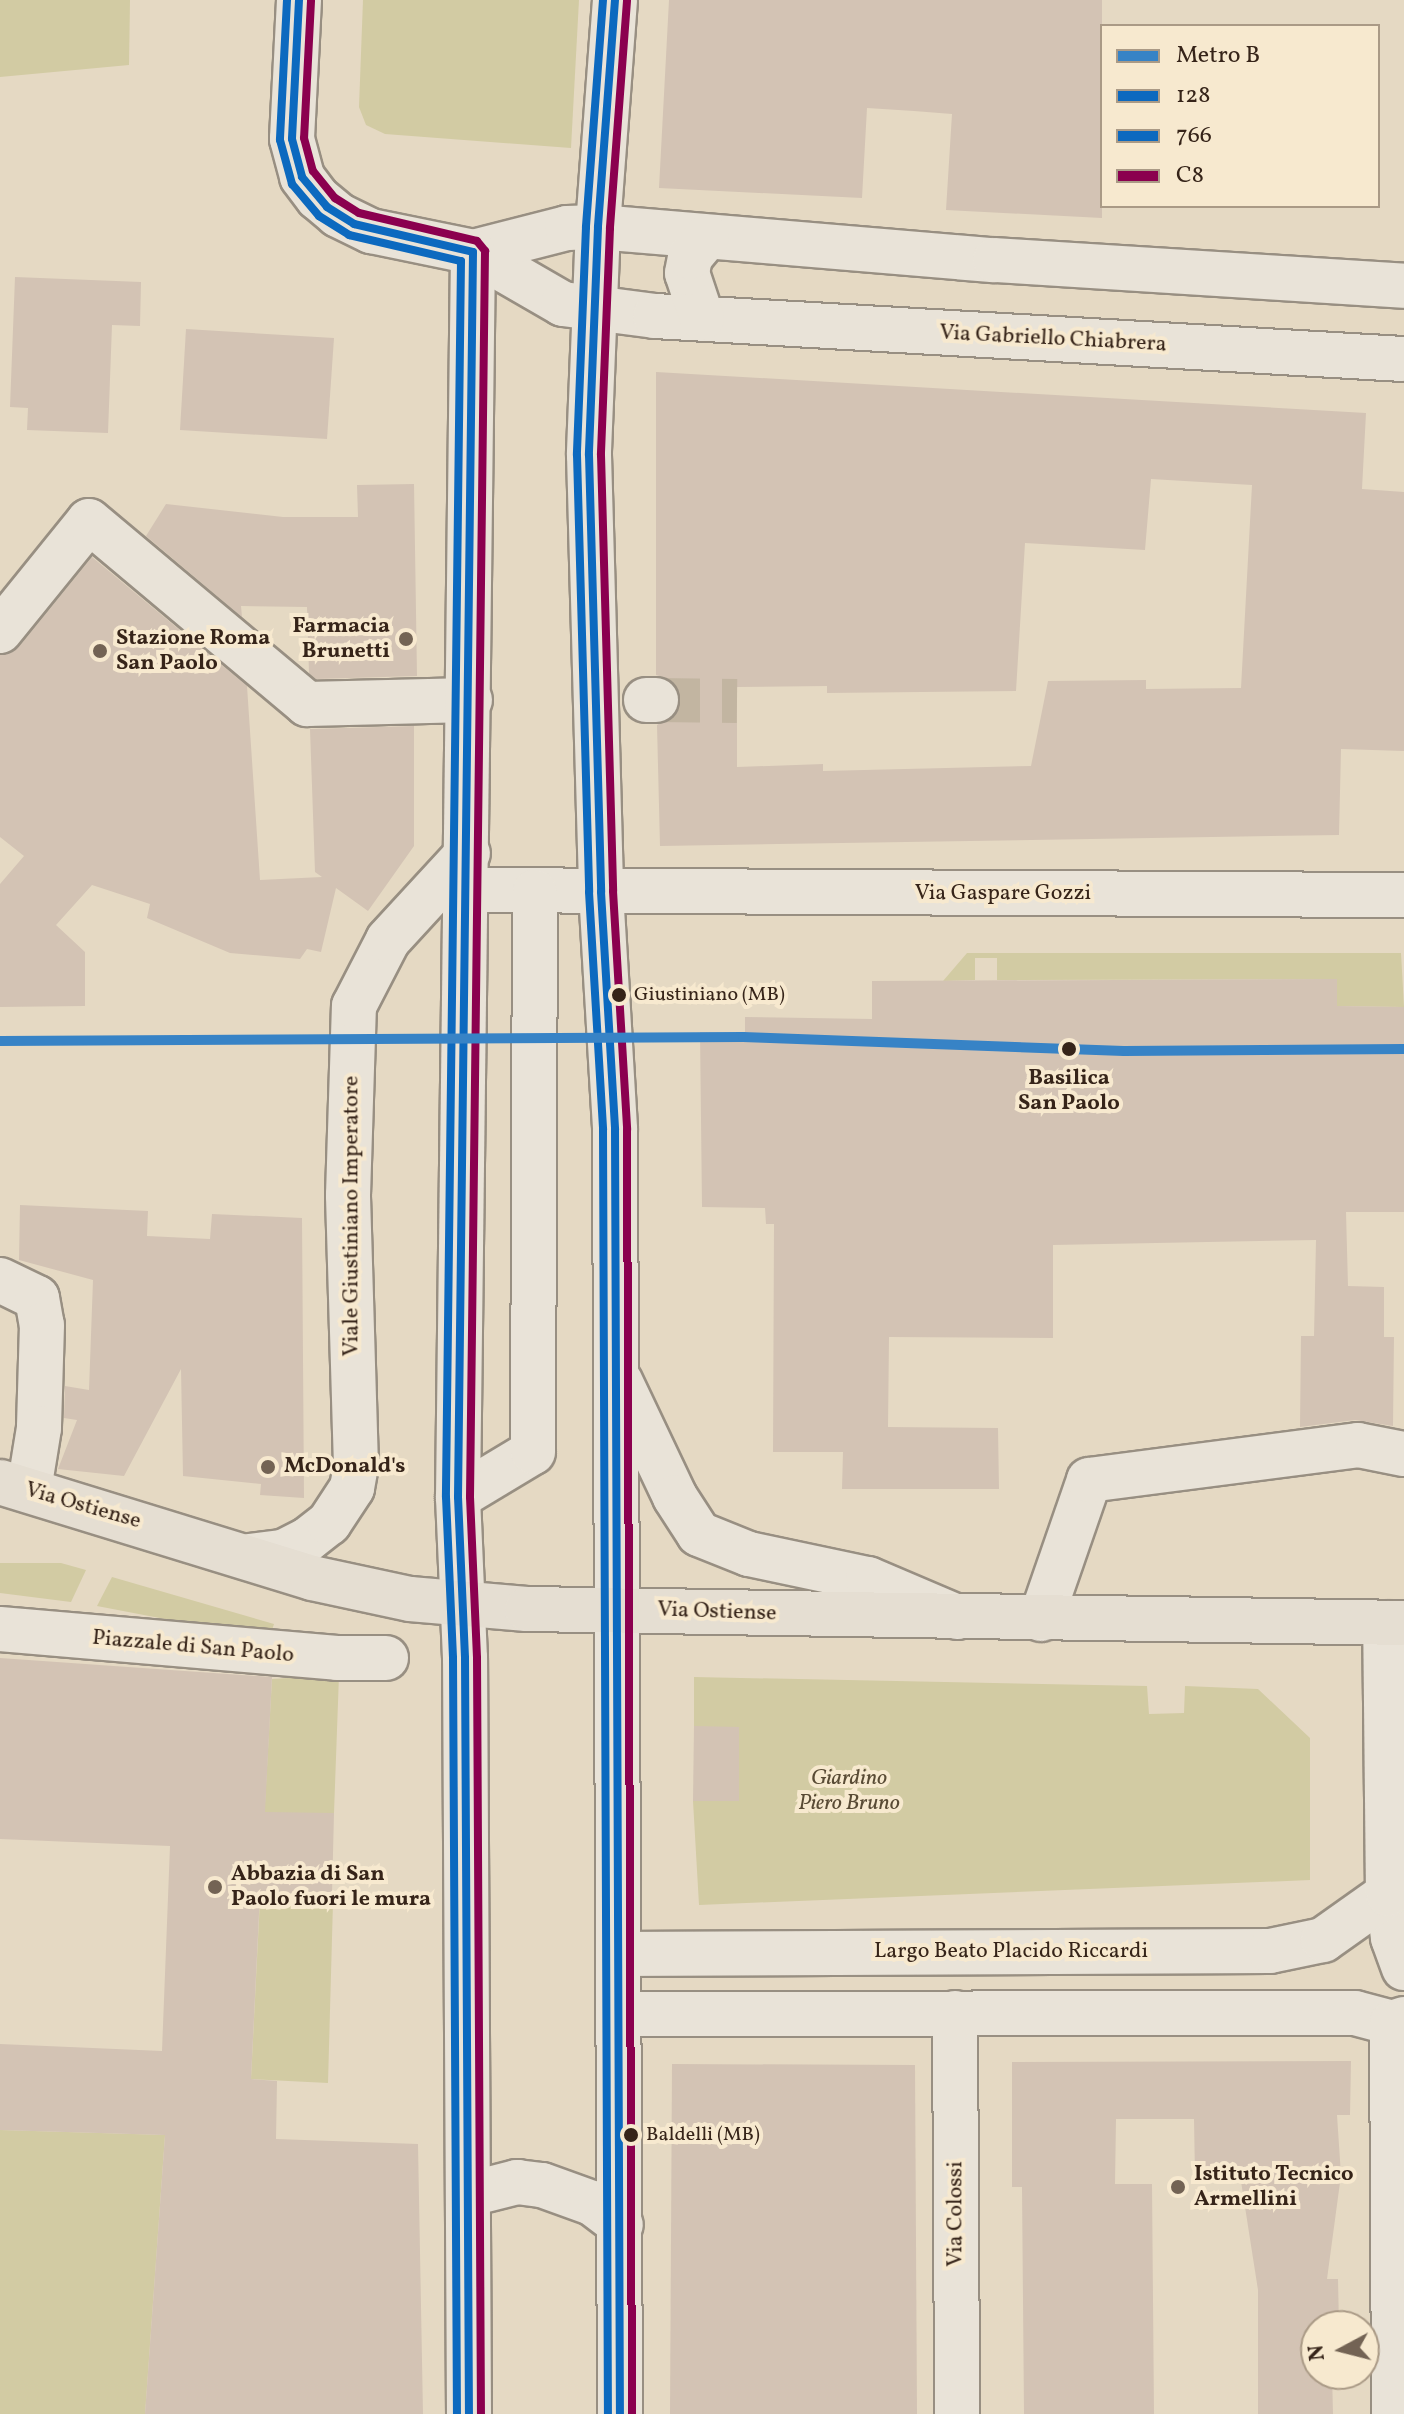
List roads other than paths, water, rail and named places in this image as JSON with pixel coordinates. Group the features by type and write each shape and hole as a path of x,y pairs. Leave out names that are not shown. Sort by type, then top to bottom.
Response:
{"main road":[{"name":"Via Ostiense","path":"14,1486 369,1594 463,1604 1041,1619 1395,1623"}],"street":[{"path":"299,0 292,139 302,177 327,207 354,224 473,252 567,228 598,227 1404,286"},
{"path":"615,0 593,311 591,589 601,892 615,1130 620,2414"},
{"path":"702,318 687,273 690,257 707,237"},
{"path":"469,2414 470,2194 463,1604 458,1497 468,872 473,252"},
{"name":"Via Gabriello Chiabrera","path":"473,252 563,304 593,311 1404,359"},
{"path":"0,631 89,521 307,704 470,700"},
{"path":"468,872 535,892 601,892"},
{"name":"Viale Giustiniano Imperatore","path":"249,1556 283,1552 307,1540 329,1523 352,1488 356,1466 348,1195 354,1006 367,972 388,940 468,872"},
{"path":"458,1497 533,1452 535,892"},
{"name":"Via Gaspare Gozzi","path":"601,892 1404,895"},
{"path":"0,1280 37,1298 42,1325 39,1428 14,1486"},
{"path":"616,1373 680,1507 699,1534 749,1554 868,1579 957,1617"},
{"path":"1041,1619 1089,1480 1358,1445 1404,1454"},
{"path":"1395,1623 1396,1893 1393,1938 1404,1968"},
{"name":"Piazzale di San Paolo","path":"0,1629 337,1658 386,1658"},
{"name":"Largo Beato Placido Riccardi","path":"618,1954 1270,1951 1323,1940 1396,1893"},
{"name":"Via Colossi","path":"955,2013 957,2414"},
{"path":"620,2014 1355,2013 1398,2021 1394,2414"},
{"path":"470,2194 517,2182 542,2185 592,2203 621,2225"}],"tunnel":[{"path":"656,700 737,701"}],"metro line":[{"name":"B","path":"0,1041 743,1037 1124,1051 1404,1049"}],"place":[{"name":"Farmacia Brunetti","path":"406,639"},
{"name":"Stazione Roma San Paolo","path":"100,651"},
{"name":"Giustiniano (MB)","path":"619,995"},
{"name":"Basilica San Paolo","path":"1069,1049"},
{"name":"McDonald's","path":"268,1467"},
{"name":"Abbazia di San Paolo fuori le mura","path":"215,1887"},
{"name":"Baldelli (MB)","path":"631,2135"},
{"name":"Istituto Tecnico Armellini","path":"1178,2187"}],"park label":[{"name":"Giardino Piero Bruno","path":"849,1790"}]}
